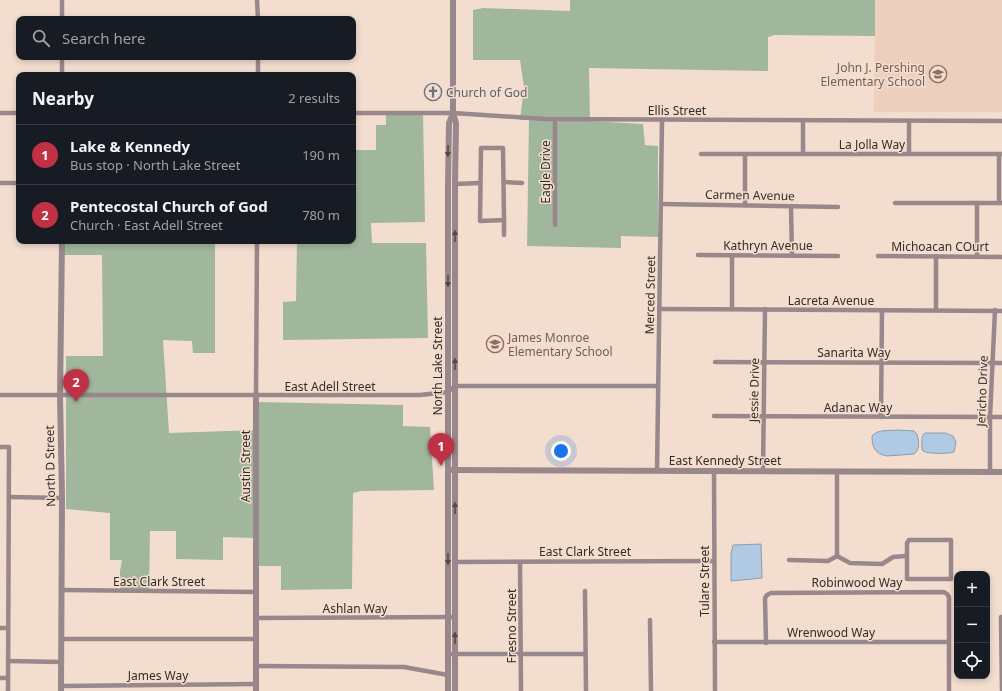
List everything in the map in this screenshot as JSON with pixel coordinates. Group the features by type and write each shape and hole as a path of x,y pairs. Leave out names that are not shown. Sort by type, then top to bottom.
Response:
{"street":[{"path":"62,0 62,16"},
{"path":"257,0 258,16"},
{"name":"North Lake Street","path":"453,0 453,113 456,123 454,470 455,691"},
{"path":"62,60 62,72"},
{"path":"258,60 258,72"},
{"path":"0,113 16,113"},
{"name":"Ellis Street","path":"356,113 453,113 555,119 1002,121"},
{"name":"North Lake Street","path":"448,691 448,184 449,123 453,113"},
{"name":"Eagle Drive","path":"555,119 555,225"},
{"name":"Merced Street","path":"657,471 662,120"},
{"path":"803,120 803,154"},
{"path":"909,121 909,154"},
{"path":"504,220 480,221 481,148 503,148 504,182 504,220 504,235"},
{"name":"La Jolla Way","path":"701,154 1001,154"},
{"path":"745,154 746,205"},
{"path":"895,203 1000,203 1001,154"},
{"path":"504,182 522,183"},
{"path":"0,183 16,183"},
{"path":"448,184 480,183"},
{"path":"977,203 977,256"},
{"name":"Carmen Avenue","path":"661,204 838,206"},
{"path":"791,206 792,256"},
{"name":"North D Street","path":"61,688 62,498 60,396 62,244"},
{"name":"Austin Street","path":"256,688 257,244"},
{"name":"Kathryn Avenue","path":"698,255 838,256"},
{"path":"732,255 732,309"},
{"name":"Michoacan COurt","path":"878,256 1002,257"},
{"path":"936,256 936,310"},
{"name":"Lacreta Avenue","path":"659,309 1002,310"},
{"name":"Jessie Drive","path":"764,471 766,309"},
{"path":"881,417 882,310"},
{"name":"Jericho Drive","path":"990,472 990,417 994,363 995,310"},
{"path":"448,324 455,317"},
{"name":"Sanarita Way","path":"715,362 1002,363"},
{"path":"448,392 455,386 658,386"},
{"name":"East Adell Street","path":"0,395 420,395 448,392"},
{"name":"Adanac Way","path":"714,416 1002,417"},
{"path":"0,447 9,447 8,691"},
{"name":"East Kennedy Street","path":"447,470 1002,472"},
{"name":"Tulare Street","path":"714,471 714,691"},
{"path":"837,471 837,556"},
{"path":"9,498 62,498"},
{"path":"909,540 951,540 951,579 907,579 906,556 907,543 909,540"},
{"path":"837,556 850,563 882,564 892,557 906,556"},
{"path":"789,560 828,561 837,556"},
{"name":"East Clark Street","path":"455,562 714,560"},
{"name":"Fresno Street","path":"520,562 521,691"},
{"name":"East Clark Street","path":"62,590 256,592"},
{"path":"585,591 586,691"},
{"name":"Robinwood Way","path":"766,643 766,598 767,595 771,593 778,592 944,592 949,597 948,642"},
{"name":"Ashlan Way","path":"256,618 454,617"},
{"path":"1001,617 1002,691"},
{"path":"650,620 651,691"},
{"path":"0,628 8,628"},
{"path":"62,639 256,639"},
{"name":"Wrenwood Way","path":"714,642 948,642"},
{"path":"948,642 949,691"},
{"path":"448,654 585,654"},
{"path":"8,661 61,662"},
{"path":"256,666 404,668 448,675"},
{"path":"0,678 8,678"},
{"path":"127,685 127,691"},
{"name":"James Way","path":"61,688 127,685 192,685 256,688"},
{"path":"192,685 192,691"}],"shaded area":[{"name":"John J. Pershing Elementary School","path":"875,0 1002,0 1002,112 874,112"}],"green space":[{"path":"570,0 875,0 875,36 775,35 768,37 768,71 589,68 590,121 643,124 645,145 658,146 658,237 621,236 621,248 527,246 529,120 520,120 524,87 520,60 473,60 473,10 483,8 570,11"},
{"path":"423,112 425,222 371,223 372,243 426,243 428,338 283,340 283,302 296,301 297,244 356,244 356,150 376,150 376,125 386,125 386,114"},
{"path":"61,244 215,244 215,353 193,353 192,341 163,340 169,433 256,430 257,402 403,405 403,426 430,427 434,490 361,491 353,493 352,589 281,590 281,566 253,566 253,538 223,537 223,560 176,559 176,531 150,531 149,593 120,593 120,571 122,560 110,560 110,513 66,509 66,356 103,356 102,255 61,255"}],"water":[{"path":"880,431 914,431 917,434 918,445 916,452 914,454 887,456 877,452 874,447 872,436"},
{"path":"925,433 945,433 953,436 956,442 954,452 929,453 923,451 922,438"},
{"path":"761,544 762,578 731,581 731,554 733,545"}],"place":[{"name":"John J. Pershing Elementary School","path":"938,74"},
{"name":"Church of God","path":"433,92"},
{"name":"James Monroe Elementary School","path":"495,344"},
{"name":"Pentecostal Church of God","path":"76,402"},
{"name":"Lake & Kennedy","path":"441,466"}]}
